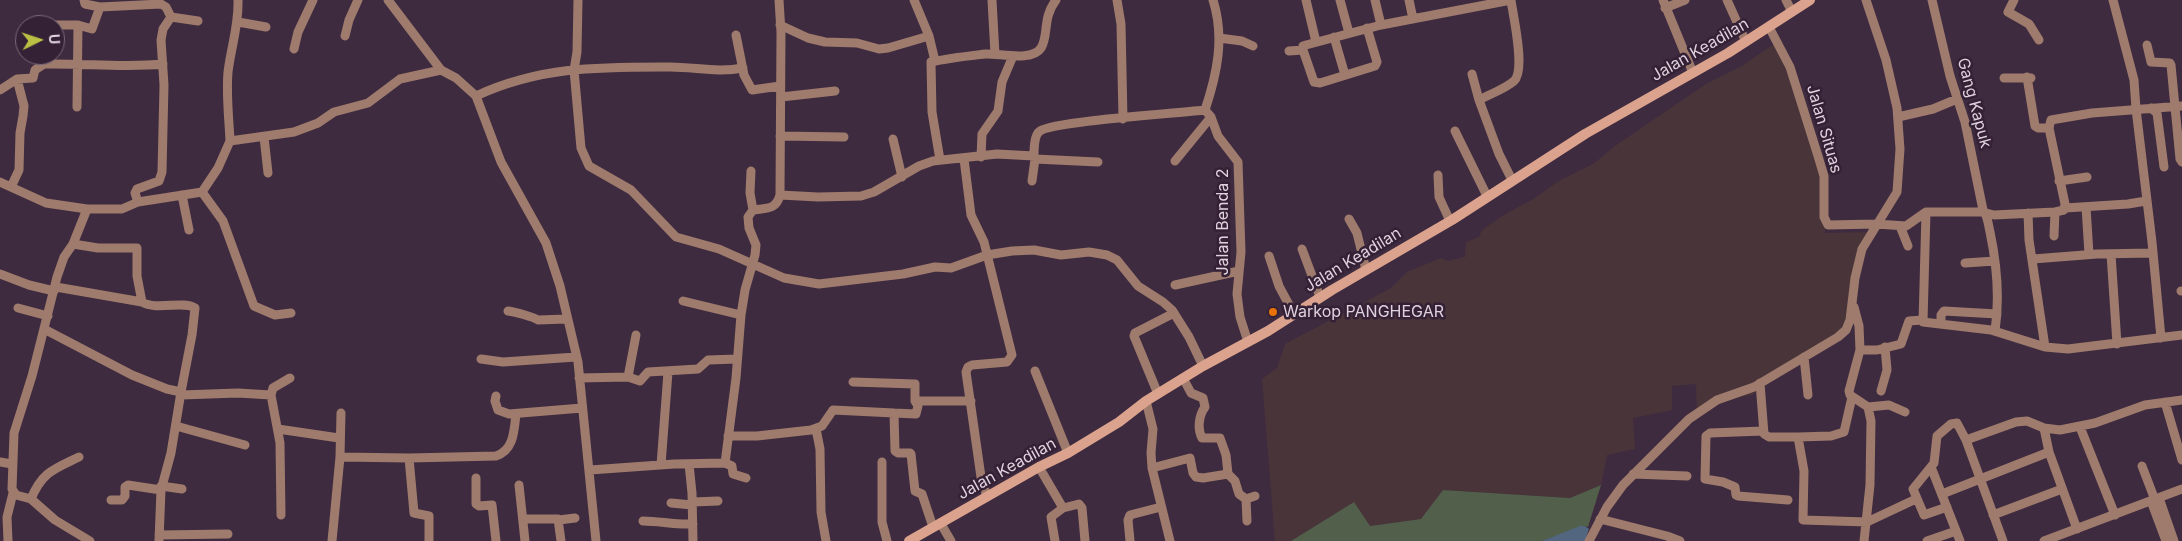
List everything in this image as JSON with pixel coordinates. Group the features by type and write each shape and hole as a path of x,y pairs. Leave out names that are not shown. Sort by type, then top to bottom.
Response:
{"main road":[{"name":"Jalan Keadilan","path":"909,541 1039,467 1068,453 1119,422 1146,401 1183,378 1248,342 1450,221 1585,134 1746,42 1771,31 1792,12 1810,0"}],"street":[{"path":"84,0 85,4 100,7 127,3 161,4 166,7 171,17"},
{"path":"0,182 46,202 87,208 122,209 138,202 202,192 218,168 230,141 228,71 238,22 238,0"},
{"path":"294,49 298,32 313,0"},
{"path":"345,36 349,20 358,0"},
{"path":"388,0 441,70 456,78 476,96 501,162 546,243 560,286 576,357 590,470 596,541"},
{"path":"578,0 577,52 574,70 581,148 589,166 631,190 676,237 719,249 784,278 819,284 903,274 935,267 951,268 988,255 1034,250 1060,255 1088,252 1107,254 1117,260 1138,286 1163,302 1174,313 1190,337 1203,366"},
{"path":"725,464 741,315 756,245 749,228 748,217 753,210 778,204 780,195 781,97 779,0"},
{"path":"914,0 929,36 935,61"},
{"path":"992,0 995,54"},
{"path":"940,160 932,112 931,62 995,54 1027,55 1040,50 1043,44 1047,14 1056,0"},
{"path":"1117,0 1121,24 1123,119"},
{"path":"1175,161 1208,114 1218,65 1217,11 1213,0"},
{"path":"1306,0 1316,42"},
{"path":"1340,0 1349,33"},
{"path":"1375,0 1381,25"},
{"path":"1408,0 1413,19"},
{"path":"1367,28 1376,65 1320,83 1314,82 1303,46 1367,28 1413,19 1456,5 1511,0 1518,48 1517,76 1510,83 1479,100"},
{"path":"1685,0 1664,4 1693,73"},
{"path":"1727,0 1746,42"},
{"path":"1786,0 1792,12"},
{"path":"1589,541 1614,497 1633,474 1698,411 1724,396 1750,389 1846,330 1850,320 1860,255 1876,224 1897,192 1900,149 1898,116 1886,60 1866,0"},
{"name":"Gang Kapuk","path":"1932,0 1957,99 1965,122 1995,261 1998,284 1995,331"},
{"path":"2014,0 2008,12 2029,24 2039,40"},
{"path":"2113,0 2133,74 2161,338"},
{"path":"65,25 78,25 92,29 100,7"},
{"path":"171,17 198,22"},
{"path":"138,202 137,188 159,182 161,179 164,136 163,64 161,54 163,29 171,17"},
{"path":"238,22 266,28"},
{"path":"77,107 78,25"},
{"path":"780,25 808,38 825,42 857,43 879,49 929,36"},
{"name":"Jalan Situas","path":"1771,31 1779,44 1794,79 1822,169 1826,223 1830,226 1876,224"},
{"path":"736,36 744,75 752,90 780,86"},
{"path":"1334,37 1346,75"},
{"path":"1219,38 1242,41 1253,46"},
{"path":"2147,45 2151,62 2170,63 2171,65 2178,106 2180,159 2182,162"},
{"path":"1289,50 1303,50"},
{"path":"981,157 982,134 998,111 1002,82 1013,56"},
{"path":"65,63 136,67 163,64"},
{"path":"0,90 17,79 33,78 37,69 43,65"},
{"path":"476,96 518,79 574,70 672,67 725,71 743,68"},
{"path":"230,141 294,132 318,123 334,112 368,103 400,79 441,70"},
{"path":"1472,74 1479,100 1499,154 1514,179"},
{"path":"2004,78 2030,78 2035,126 2038,128 2049,128"},
{"path":"11,187 19,170 20,133 24,106 17,79"},
{"path":"781,97 836,91"},
{"path":"1898,116 1933,109 1957,99"},
{"path":"2065,208 2049,128 2050,122 2057,118 2178,106"},
{"path":"2151,108 2158,113 2164,167"},
{"path":"1032,181 1037,133 1044,129 1123,119 1208,114"},
{"name":"Jalan Benda 2","path":"1208,114 1218,136 1238,162 1241,252 1238,302 1240,317 1248,342"},
{"path":"1455,131 1487,196"},
{"path":"780,136 844,137"},
{"path":"264,137 268,173"},
{"path":"893,138 902,177"},
{"path":"780,195 818,197 861,196 874,192 919,166 940,160 964,159 997,154 1098,162"},
{"path":"964,159 971,215 982,237 988,255 1012,355 1007,362 972,365 968,367 966,372 981,477 988,497"},
{"path":"751,171 750,193 753,210"},
{"path":"1438,175 1439,197 1450,221"},
{"path":"2059,181 2087,177"},
{"path":"202,192 224,220 254,306 275,315 292,313"},
{"path":"182,195 189,230"},
{"path":"1876,224 1900,226 1911,223 1926,212 1985,212 1994,215 2054,212 2062,211 2065,208 2146,201"},
{"path":"2086,207 2089,254"},
{"path":"8,541 7,518 14,493 12,464 14,433 32,376 64,257 73,244 87,208"},
{"path":"1922,320 1926,212"},
{"path":"2054,212 2054,236"},
{"path":"2028,213 2045,347"},
{"path":"1349,219 1356,234 1366,270"},
{"path":"1900,226 1908,246"},
{"path":"73,244 98,248 137,248 137,276 142,302"},
{"path":"1302,249 1320,298"},
{"path":"2033,259 2089,254 2152,253"},
{"path":"2111,254 2117,344"},
{"path":"1270,256 1279,286 1294,314"},
{"path":"1965,263 1995,261"},
{"path":"1175,285 1239,271"},
{"path":"0,274 29,285 142,302 147,305 188,305 195,308 171,454 161,488 159,538 228,534"},
{"path":"683,301 741,315"},
{"path":"1852,302 1859,326 1860,350 1849,393 1852,397 1868,406 1890,405 1905,412"},
{"path":"18,308 48,316"},
{"path":"508,311 520,315 533,316 538,320 566,319"},
{"path":"1941,324 1941,316 1944,311 1997,314"},
{"path":"1158,394 1134,336 1135,333 1174,313"},
{"path":"1860,350 1878,350 1901,344 1909,321 1922,320 1926,323 1995,331 2045,347 2068,349 2182,335"},
{"path":"44,329 132,374 181,394 238,393 271,395"},
{"path":"628,377 636,335"},
{"path":"1881,391 1887,370 1885,347"},
{"path":"481,358 503,362 576,357"},
{"path":"1804,357 1808,395"},
{"path":"579,378 628,377 640,380 648,372 698,369 708,360 737,359"},
{"path":"1035,371 1068,453"},
{"path":"661,465 668,372"},
{"path":"281,515 281,463 278,429 271,395 273,388 290,378"},
{"path":"1183,378 1191,393 1203,398 1205,407 1200,413 1200,434 1202,438 1220,438 1226,455 1228,474 1235,481 1239,494 1250,498 1247,521"},
{"path":"728,436 757,436 816,429 825,423 828,414 833,410 916,414 918,406 915,384 852,382"},
{"path":"1760,383 1763,431 1769,437 1831,436 1844,432 1852,397"},
{"path":"496,396 495,401 498,410 509,414 582,408"},
{"path":"1966,440 2016,422 2031,422 2044,428 2060,430 2080,426 2136,407 2182,400"},
{"path":"916,401 971,401"},
{"path":"1146,401 1152,424 1152,468 1170,541"},
{"path":"2165,402 2179,441 2182,460"},
{"path":"1864,541 1870,469 1871,421 1868,406"},
{"path":"332,541 340,457 341,413"},
{"path":"894,413 896,451 898,453 911,454 916,492 922,494 937,525 951,541"},
{"path":"340,457 496,456 505,453 509,448 514,432 516,414"},
{"path":"1947,507 1924,515 1916,499 1914,488 1935,460 1936,438 1945,428 1953,423 1957,423 1966,440 2003,541"},
{"path":"176,426 246,445"},
{"path":"2080,426 2115,514"},
{"path":"2044,428 2049,452 2077,529"},
{"path":"278,429 340,438"},
{"path":"816,429 820,450 821,512 826,541"},
{"path":"1763,431 1710,433 1706,436 1705,479 1731,485 1735,488 1736,495 1738,496 1788,500"},
{"path":"1798,437 1804,471 1803,520 1867,522 1916,499"},
{"path":"1942,494 2049,452"},
{"path":"31,499 37,485 44,477 57,467 79,457"},
{"path":"409,458 414,513 429,516 429,541"},
{"path":"1152,468 1190,458 1193,473 1196,477 1203,478 1228,474"},
{"path":"0,462 12,464"},
{"path":"882,462 882,522 887,541"},
{"path":"689,464 693,541"},
{"path":"590,470 661,465 725,464 732,466 733,474 746,478"},
{"path":"2142,466 2155,500 2175,541 2182,539"},
{"path":"1039,467 1063,508"},
{"path":"1931,467 1960,541"},
{"path":"1633,474 1687,476"},
{"path":"476,478 476,504 479,506 492,505 496,541"},
{"path":"111,500 122,500 125,487 128,485 182,489"},
{"path":"519,485 525,541"},
{"path":"1993,515 2062,489"},
{"path":"2044,541 2182,489"},
{"path":"14,493 31,499 55,520 90,541"},
{"path":"2155,500 2166,541"},
{"path":"671,503 692,504 718,501"},
{"path":"1056,541 1051,517 1063,508 1080,505 1085,541"},
{"path":"1130,541 1128,520 1130,515 1161,507"},
{"path":"524,519 559,520 576,518"},
{"path":"1600,519 1680,541"},
{"path":"559,520 561,541"},
{"path":"643,521 667,524 693,524"},
{"path":"1928,541 1956,531"}],"shaded area":[{"path":"1781,39 1826,171 1825,233 1871,232 1860,268 1849,330 1768,380 1752,395 1730,398 1697,413 1696,384 1672,386 1672,410 1633,418 1635,449 1607,455 1601,485 1570,498 1443,490 1422,519 1369,526 1354,502 1291,541 1275,541 1262,379 1277,368 1285,344 1391,288 1407,272 1441,258 1448,261 1465,257 1466,242 1479,237 1482,230 1502,216 1535,198 1557,182 1593,164 1615,146 1706,84 1742,66"}],"green space":[{"path":"1601,485 1588,527 1585,526 1542,541 1291,541 1354,502 1370,526 1421,519 1443,490 1570,498"}],"water":[{"path":"1580,526 1585,526 1589,529 1585,541 1542,541"}],"place":[{"name":"Warkop PANGHEGAR","path":"1273,312"}]}
